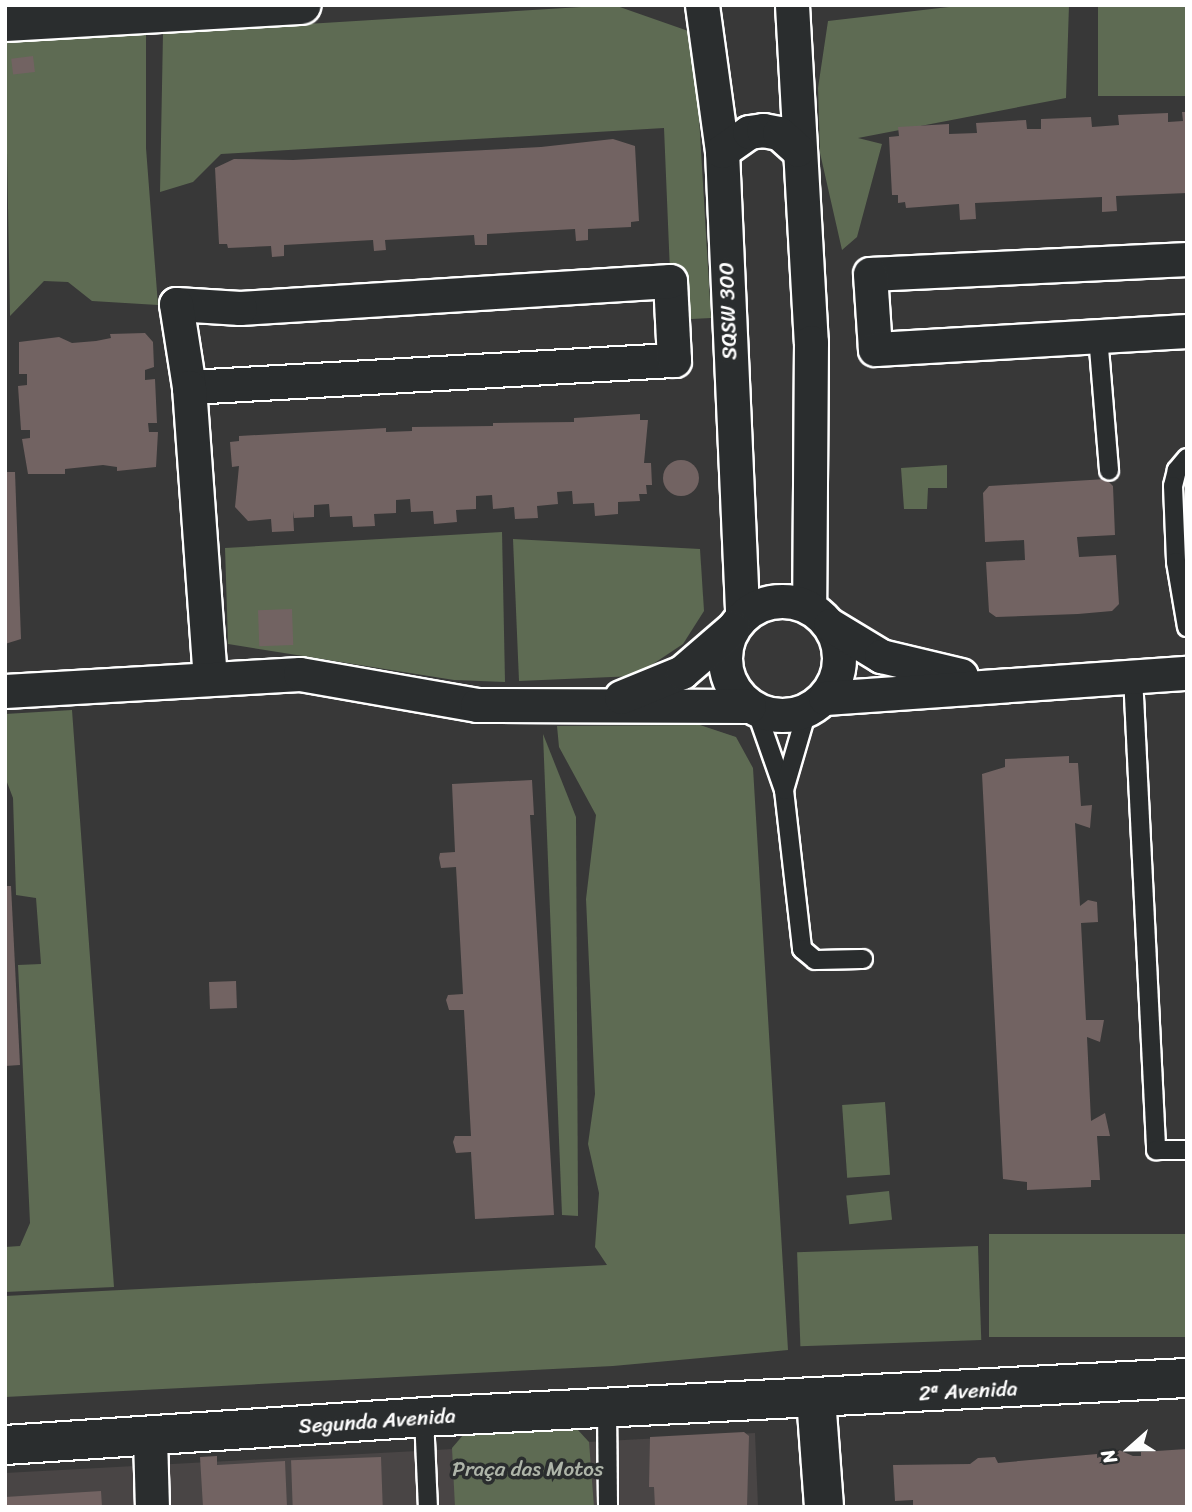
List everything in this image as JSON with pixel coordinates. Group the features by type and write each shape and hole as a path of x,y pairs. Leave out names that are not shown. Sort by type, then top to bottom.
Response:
{"street":[{"path":"5,22 302,5"},
{"name":"SQSW 300","path":"702,5 722,151 738,623"},
{"path":"792,5 798,150 811,342 819,616 838,643 840,663 816,704"},
{"path":"722,151 749,132 762,130 779,133 798,150"},
{"path":"1187,259 870,274 875,349 1038,343 1098,336 1187,331"},
{"path":"189,387 674,360 670,281 240,308 176,304 189,387 209,678"},
{"path":"602,704 682,672 738,623 773,601 819,616 881,656 912,667 1026,682"},
{"path":"738,623 726,648 726,670 734,690 753,708"},
{"path":"5,691 300,674 477,705 602,704 753,708 773,716 816,704 1026,682 1187,673"},
{"name":"2ª Avenida","path":"749,1401 1187,1378"},
{"path":"816,1398 824,1507"},
{"name":"Segunda Avenida","path":"5,1445 424,1417 749,1401"},
{"path":"150,1437 152,1507"}],"lane":[{"path":"1098,336 1109,471"},
{"path":"1187,458 1177,470 1173,486 1187,626"},
{"path":"1133,676 1156,1150 1187,1150"},
{"path":"784,790 816,704"},
{"path":"753,708 784,790 802,949 815,960 863,959"},
{"path":"607,1409 608,1507"},
{"path":"424,1417 428,1507"}],"shaded area":[{"path":"755,1433 758,1507 5,1507 5,1473"}],"green space":[{"path":"614,5 694,33 711,318 672,320 664,128 221,154 193,182 160,192 163,33"},
{"path":"966,5 1069,5 1066,98 858,138 882,144 857,237 842,250 820,153 818,88 828,21"},
{"path":"1098,5 1187,5 1187,96 1098,96"},
{"path":"146,34 146,148 158,305 92,301 68,282 44,281 10,316 5,42"},
{"path":"947,465 947,488 928,488 927,509 904,509 901,468"},
{"path":"502,532 505,682 454,680 228,644 225,548"},
{"path":"513,539 700,549 704,611 683,644 635,676 519,681"},
{"path":"72,710 114,1287 5,1292 5,1247 20,1246 30,1223 18,965 41,964 36,898 16,895 13,798 5,777 5,714"},
{"path":"700,725 736,737 753,768 788,1350 613,1366 5,1397 5,1296 607,1265 595,1247 599,1193 588,1144 595,1094 586,899 596,815 559,747 557,726"},
{"path":"543,734 576,817 578,1216 562,1215"},
{"path":"885,1102 890,1175 847,1178 842,1105"},
{"path":"889,1191 892,1220 849,1224 846,1195"},
{"path":"989,1234 1187,1234 1187,1337 989,1337"},
{"path":"978,1246 981,1340 800,1346 797,1252"},
{"name":"Praça das Motos","path":"577,1429 589,1442 594,1507 455,1507 452,1448 464,1434"}],"building":[{"path":"33,56 35,72 13,75 11,59"},
{"path":"1182,112 1187,112 1187,193 1116,196 1117,211 1102,212 1102,197 975,203 976,219 960,220 959,204 906,208 905,202 898,203 898,195 892,195 889,137 899,136 898,127 949,124 949,134 977,133 976,123 1026,120 1027,129 1041,129 1041,119 1091,117 1092,127 1119,125 1118,115 1168,113 1168,122 1183,121"},
{"path":"613,139 635,146 639,221 631,222 631,227 588,229 588,240 576,241 575,229 487,234 487,245 475,245 474,235 385,240 386,250 374,251 373,240 284,245 284,256 272,257 271,246 228,248 227,244 219,244 215,168 234,159 293,160 541,147"},
{"path":"145,333 153,342 154,367 145,370 145,380 155,379 157,423 148,423 149,432 158,432 156,467 117,471 117,467 103,465 65,469 65,474 28,474 22,439 30,438 30,430 21,430 18,386 27,385 27,374 19,374 19,342 59,337 72,343 111,338 110,334"},
{"path":"640,414 640,420 648,420 644,463 651,463 652,485 646,485 647,494 639,494 640,501 618,502 618,514 595,516 594,503 573,504 572,491 557,492 558,504 537,506 538,518 515,519 514,507 493,509 492,495 476,496 476,509 456,510 457,522 434,524 433,511 411,512 410,499 396,500 396,513 374,514 375,526 353,527 352,516 330,517 329,504 314,505 314,517 294,518 293,511 294,531 272,532 271,519 248,521 235,507 239,466 232,467 230,442 239,441 239,436 386,428 386,432 412,431 412,427 574,422 574,418"},
{"path":"681,460 694,465 699,478 694,491 681,496 668,491 663,478 668,465"},
{"path":"5,472 15,472 21,639 5,644"},
{"path":"1106,479 1113,486 1115,535 1077,537 1079,557 1116,555 1119,604 1112,611 1078,614 996,617 989,612 986,562 1025,560 1024,540 985,542 983,493 989,486"},
{"path":"292,609 293,645 259,646 258,610"},
{"path":"1069,756 1069,763 1078,763 1081,806 1092,805 1090,828 1075,823 1080,906 1088,900 1097,902 1098,922 1081,923 1086,1020 1104,1020 1100,1042 1087,1037 1091,1121 1105,1113 1110,1136 1097,1136 1100,1180 1091,1180 1091,1187 1027,1190 1027,1182 1003,1179 982,774 1005,767 1005,759"},
{"path":"532,780 534,815 530,815 554,1215 475,1219 471,1152 456,1153 453,1142 455,1136 471,1136 464,1010 449,1010 446,1000 448,995 463,994 456,867 441,868 439,858 440,853 455,852 452,784"},
{"path":"5,886 11,886 20,1065 5,1066"},
{"path":"236,981 237,1008 210,1009 209,982"},
{"path":"744,1432 749,1436 747,1507 655,1507 654,1487 649,1487 650,1437"},
{"path":"1187,1449 1187,1507 913,1507 913,1500 895,1501 893,1465 970,1464 978,1458 995,1457 998,1463 1097,1454 1097,1458 1119,1450 1133,1456 1141,1456 1141,1452"},
{"path":"217,1456 217,1465 285,1461 287,1507 203,1507 200,1457"},
{"path":"381,1457 383,1507 293,1507 291,1460"},
{"path":"101,1491 102,1507 5,1507 5,1497"}]}
